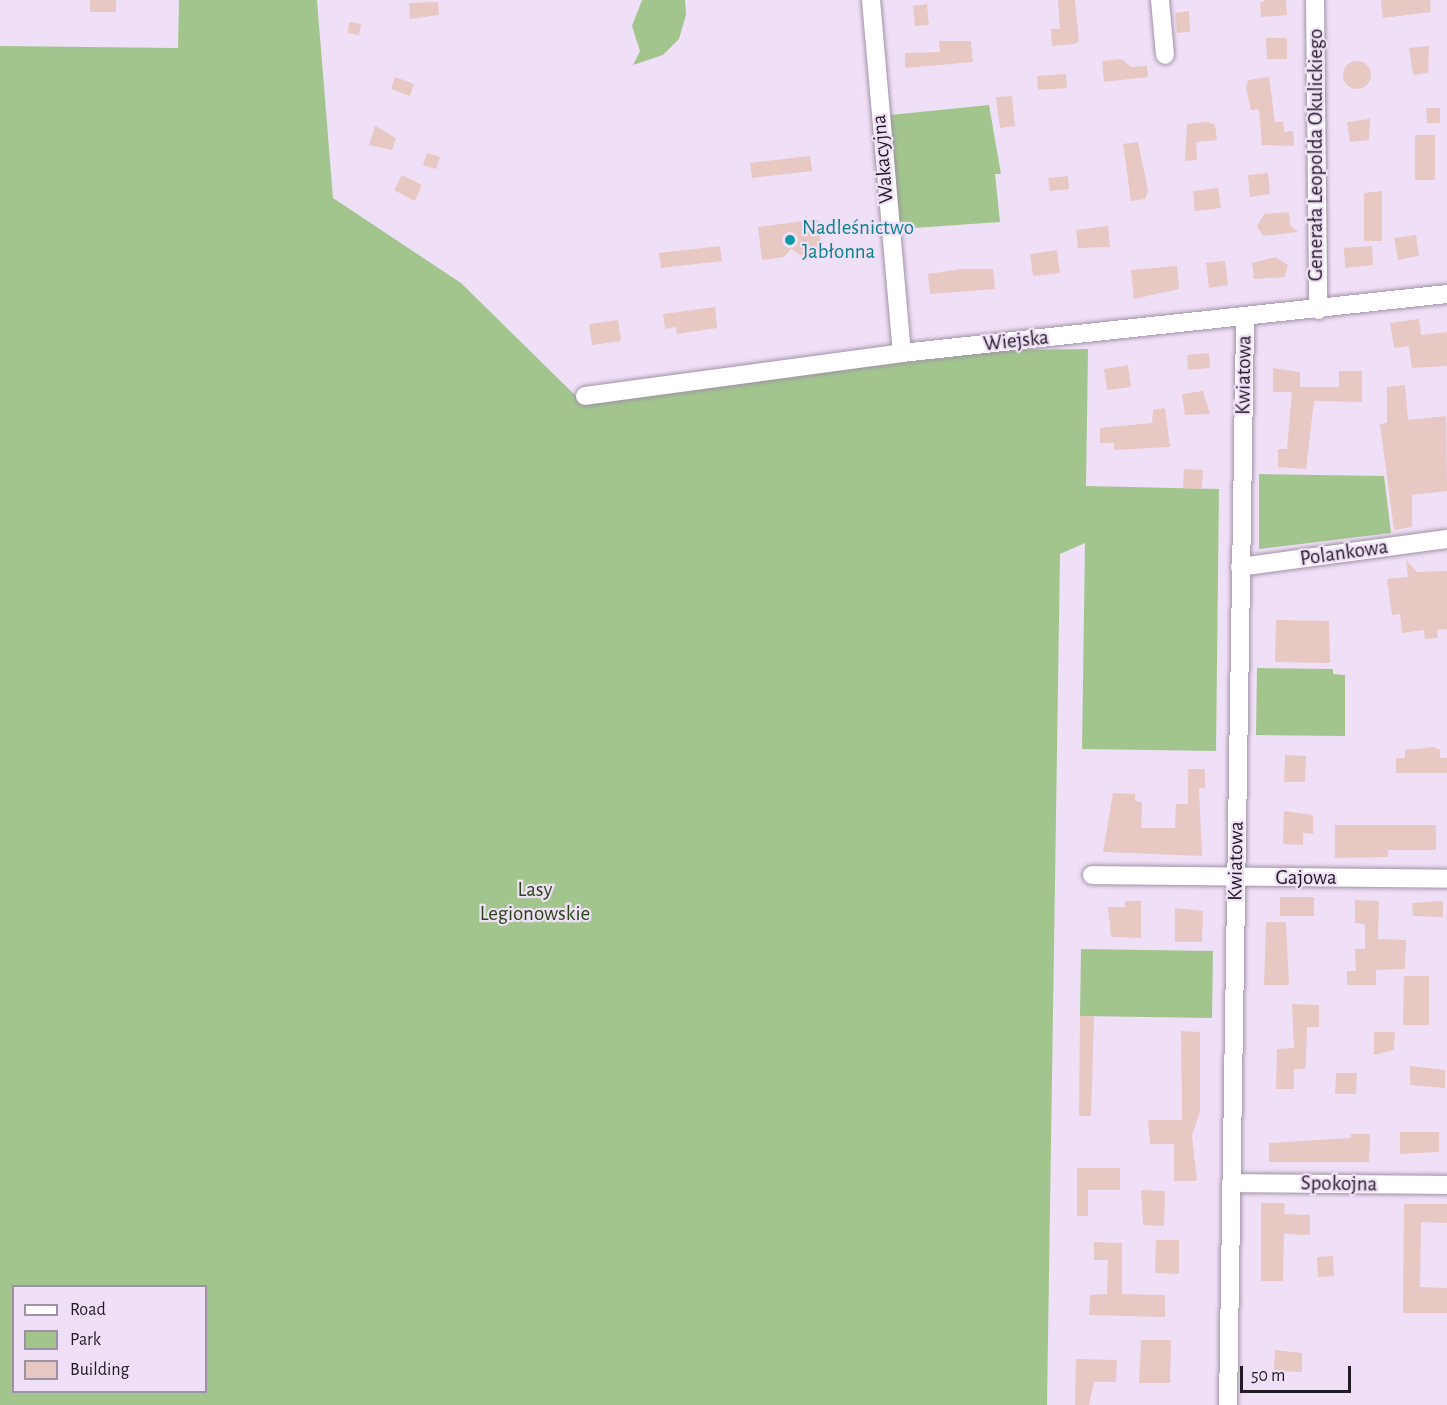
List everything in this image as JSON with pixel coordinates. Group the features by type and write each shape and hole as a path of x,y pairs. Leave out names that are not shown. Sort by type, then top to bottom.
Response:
{"street":[{"name":"Wakacyjna","path":"871,0 902,353"},
{"path":"1160,0 1165,55"},
{"name":"Generała Leopolda Okulickiego","path":"1315,0 1318,310"},
{"name":"Wiejska","path":"585,396 902,353 1245,318 1447,294"},
{"name":"Kwiatowa","path":"1228,1405 1245,318"},
{"name":"Polankowa","path":"1240,567 1447,539"},
{"name":"Gajowa","path":"1092,875 1447,879"},
{"name":"Spokojna","path":"1231,1183 1447,1185"}],"green space":[{"name":"Lasy Legionowskie","path":"179,0 317,0 333,198 461,283 581,401 1009,350 1088,349 1086,486 1219,489 1216,751 1082,749 1085,543 1060,554 1047,1405 0,1405 0,46 178,48"},
{"path":"642,0 685,0 686,15 679,39 663,55 633,65 640,51 632,26"},
{"path":"989,105 1001,174 995,174 1000,222 900,229 890,115"},
{"path":"1259,474 1384,476 1391,533 1259,549"},
{"path":"1257,668 1333,669 1333,674 1345,675 1345,736 1256,735"},
{"path":"1081,949 1213,951 1212,1018 1080,1016"}],"building":[{"path":"90,0 116,0 116,12 90,12"},
{"path":"1058,0 1075,0 1079,42 1052,46 1051,29 1060,29"},
{"path":"1266,0 1286,0 1287,15 1261,17 1260,3"},
{"path":"1381,0 1430,0 1431,12 1383,18"},
{"path":"438,2 439,15 410,19 409,3"},
{"path":"927,4 929,25 915,26 913,6"},
{"path":"1189,11 1190,32 1177,33 1175,13"},
{"path":"349,22 361,24 359,35 348,33"},
{"path":"1266,38 1287,38 1287,59 1267,59"},
{"path":"939,41 971,41 973,62 905,68 905,53 940,52"},
{"path":"1429,46 1428,73 1413,75 1409,48"},
{"path":"1122,59 1131,67 1147,66 1148,77 1104,82 1102,61"},
{"path":"1357,61 1367,65 1371,75 1367,85 1357,89 1347,85 1343,75 1347,65"},
{"path":"1066,74 1067,88 1038,90 1037,76"},
{"path":"395,77 414,84 410,96 391,89"},
{"path":"1269,77 1275,122 1283,122 1284,132 1293,131 1294,146 1262,145 1259,109 1251,110 1246,88 1248,80"},
{"path":"1012,96 1015,126 1000,128 996,97"},
{"path":"1426,108 1440,108 1440,123 1427,123"},
{"path":"1370,119 1369,140 1350,142 1347,122"},
{"path":"1208,122 1215,125 1217,140 1196,142 1197,160 1185,161 1187,124"},
{"path":"375,126 396,138 392,150 369,145"},
{"path":"1415,135 1435,135 1435,180 1415,180"},
{"path":"1138,142 1148,190 1145,199 1131,201 1123,144"},
{"path":"427,153 440,157 436,169 423,165"},
{"path":"810,156 812,171 752,178 750,163"},
{"path":"1268,173 1270,194 1250,197 1248,175"},
{"path":"402,175 422,185 415,201 394,190"},
{"path":"1068,176 1069,189 1050,191 1048,178"},
{"path":"1218,188 1221,208 1195,211 1193,191"},
{"path":"1382,191 1382,241 1364,241 1364,193"},
{"path":"1289,212 1290,225 1298,232 1263,236 1257,226 1264,214"},
{"name":"Nadleśnictwo Jabłonna","path":"818,219 822,253 800,255 791,249 784,257 762,260 758,227"},
{"path":"1108,226 1110,247 1078,248 1076,230"},
{"path":"1416,235 1419,256 1398,260 1394,238"},
{"path":"720,246 722,261 661,268 659,253"},
{"path":"1372,246 1373,265 1345,268 1344,248"},
{"path":"1057,250 1060,273 1033,276 1030,254"},
{"path":"1275,257 1288,265 1285,277 1254,279 1252,263"},
{"path":"1225,261 1228,285 1209,288 1206,263"},
{"path":"1177,266 1179,289 1134,299 1131,270"},
{"path":"961,269 993,269 995,289 930,294 928,274"},
{"path":"715,307 717,328 677,334 676,327 665,329 663,314"},
{"path":"1419,319 1421,335 1447,332 1447,366 1412,368 1409,346 1394,348 1390,323"},
{"path":"618,320 621,341 592,345 589,324"},
{"path":"1209,353 1210,368 1188,370 1187,355"},
{"path":"1128,365 1131,387 1107,390 1104,369"},
{"path":"1273,368 1300,372 1300,387 1339,387 1339,371 1362,371 1362,402 1314,401 1306,469 1278,467 1278,449 1287,449 1292,392 1273,392"},
{"path":"1405,385 1408,420 1446,416 1447,491 1412,495 1412,527 1394,530 1380,424 1387,423 1387,387"},
{"path":"1203,391 1210,414 1185,415 1182,394"},
{"path":"1165,408 1170,447 1114,450 1114,443 1100,443 1100,428 1152,423 1153,410"},
{"path":"1184,469 1203,470 1202,489 1183,488"},
{"path":"1406,560 1417,572 1447,571 1447,629 1437,630 1438,638 1425,639 1424,630 1402,633 1400,614 1392,615 1387,579 1408,577"},
{"path":"1276,620 1329,621 1330,663 1275,662"},
{"path":"1434,747 1440,750 1440,758 1447,758 1447,773 1396,773 1396,758 1405,758 1405,750"},
{"path":"1285,755 1306,756 1305,782 1284,782"},
{"path":"1188,769 1205,769 1205,788 1199,788 1202,856 1103,852 1113,793 1135,794 1135,801 1142,802 1141,828 1175,828 1176,804 1188,804"},
{"path":"1284,811 1313,815 1313,834 1303,833 1303,845 1283,844"},
{"path":"1335,825 1436,825 1436,850 1388,850 1388,857 1335,858"},
{"path":"1280,897 1314,897 1314,916 1280,916"},
{"path":"1355,900 1379,901 1378,939 1406,940 1405,969 1376,970 1376,985 1347,985 1347,971 1356,971 1355,949 1365,949 1365,924 1355,923"},
{"path":"1125,901 1141,901 1141,938 1111,937 1108,907 1125,907"},
{"path":"1443,901 1443,917 1413,916 1412,903"},
{"path":"1175,908 1203,911 1202,942 1175,942"},
{"path":"1266,922 1286,922 1289,985 1264,985"},
{"path":"1404,976 1429,976 1429,1025 1403,1025"},
{"path":"1292,1004 1319,1005 1319,1027 1307,1027 1305,1069 1294,1069 1294,1089 1276,1089 1277,1049 1294,1048"},
{"path":"1080,1016 1094,1016 1091,1116 1079,1116"},
{"path":"1181,1031 1200,1032 1200,1112 1192,1135 1197,1181 1174,1181 1174,1144 1150,1144 1148,1120 1182,1120"},
{"path":"1374,1032 1395,1032 1394,1050 1374,1055"},
{"path":"1410,1066 1445,1070 1445,1088 1410,1085"},
{"path":"1336,1073 1357,1073 1356,1094 1335,1094"},
{"path":"1400,1132 1439,1132 1439,1152 1400,1154"},
{"path":"1351,1134 1370,1134 1369,1162 1269,1162 1269,1143 1351,1138"},
{"path":"1077,1168 1120,1168 1120,1190 1088,1190 1088,1216 1077,1216"},
{"path":"1141,1190 1165,1191 1164,1226 1143,1225"},
{"path":"1261,1203 1285,1203 1284,1214 1310,1215 1310,1235 1284,1234 1283,1281 1261,1281"},
{"path":"1404,1204 1447,1204 1447,1223 1421,1222 1420,1287 1447,1288 1447,1313 1403,1313"},
{"path":"1156,1240 1179,1240 1179,1274 1155,1273"},
{"path":"1094,1242 1122,1243 1122,1294 1165,1295 1165,1317 1089,1315 1090,1295 1107,1294 1108,1260 1094,1260"},
{"path":"1333,1256 1334,1276 1318,1277 1317,1257"},
{"path":"1141,1340 1171,1340 1170,1383 1139,1383"},
{"path":"1275,1350 1302,1353 1302,1372 1274,1371"},
{"path":"1076,1359 1117,1360 1116,1382 1094,1382 1089,1405 1075,1405"}],"place":[{"name":"Nadleśnictwo Jabłonna","path":"790,240"}]}
